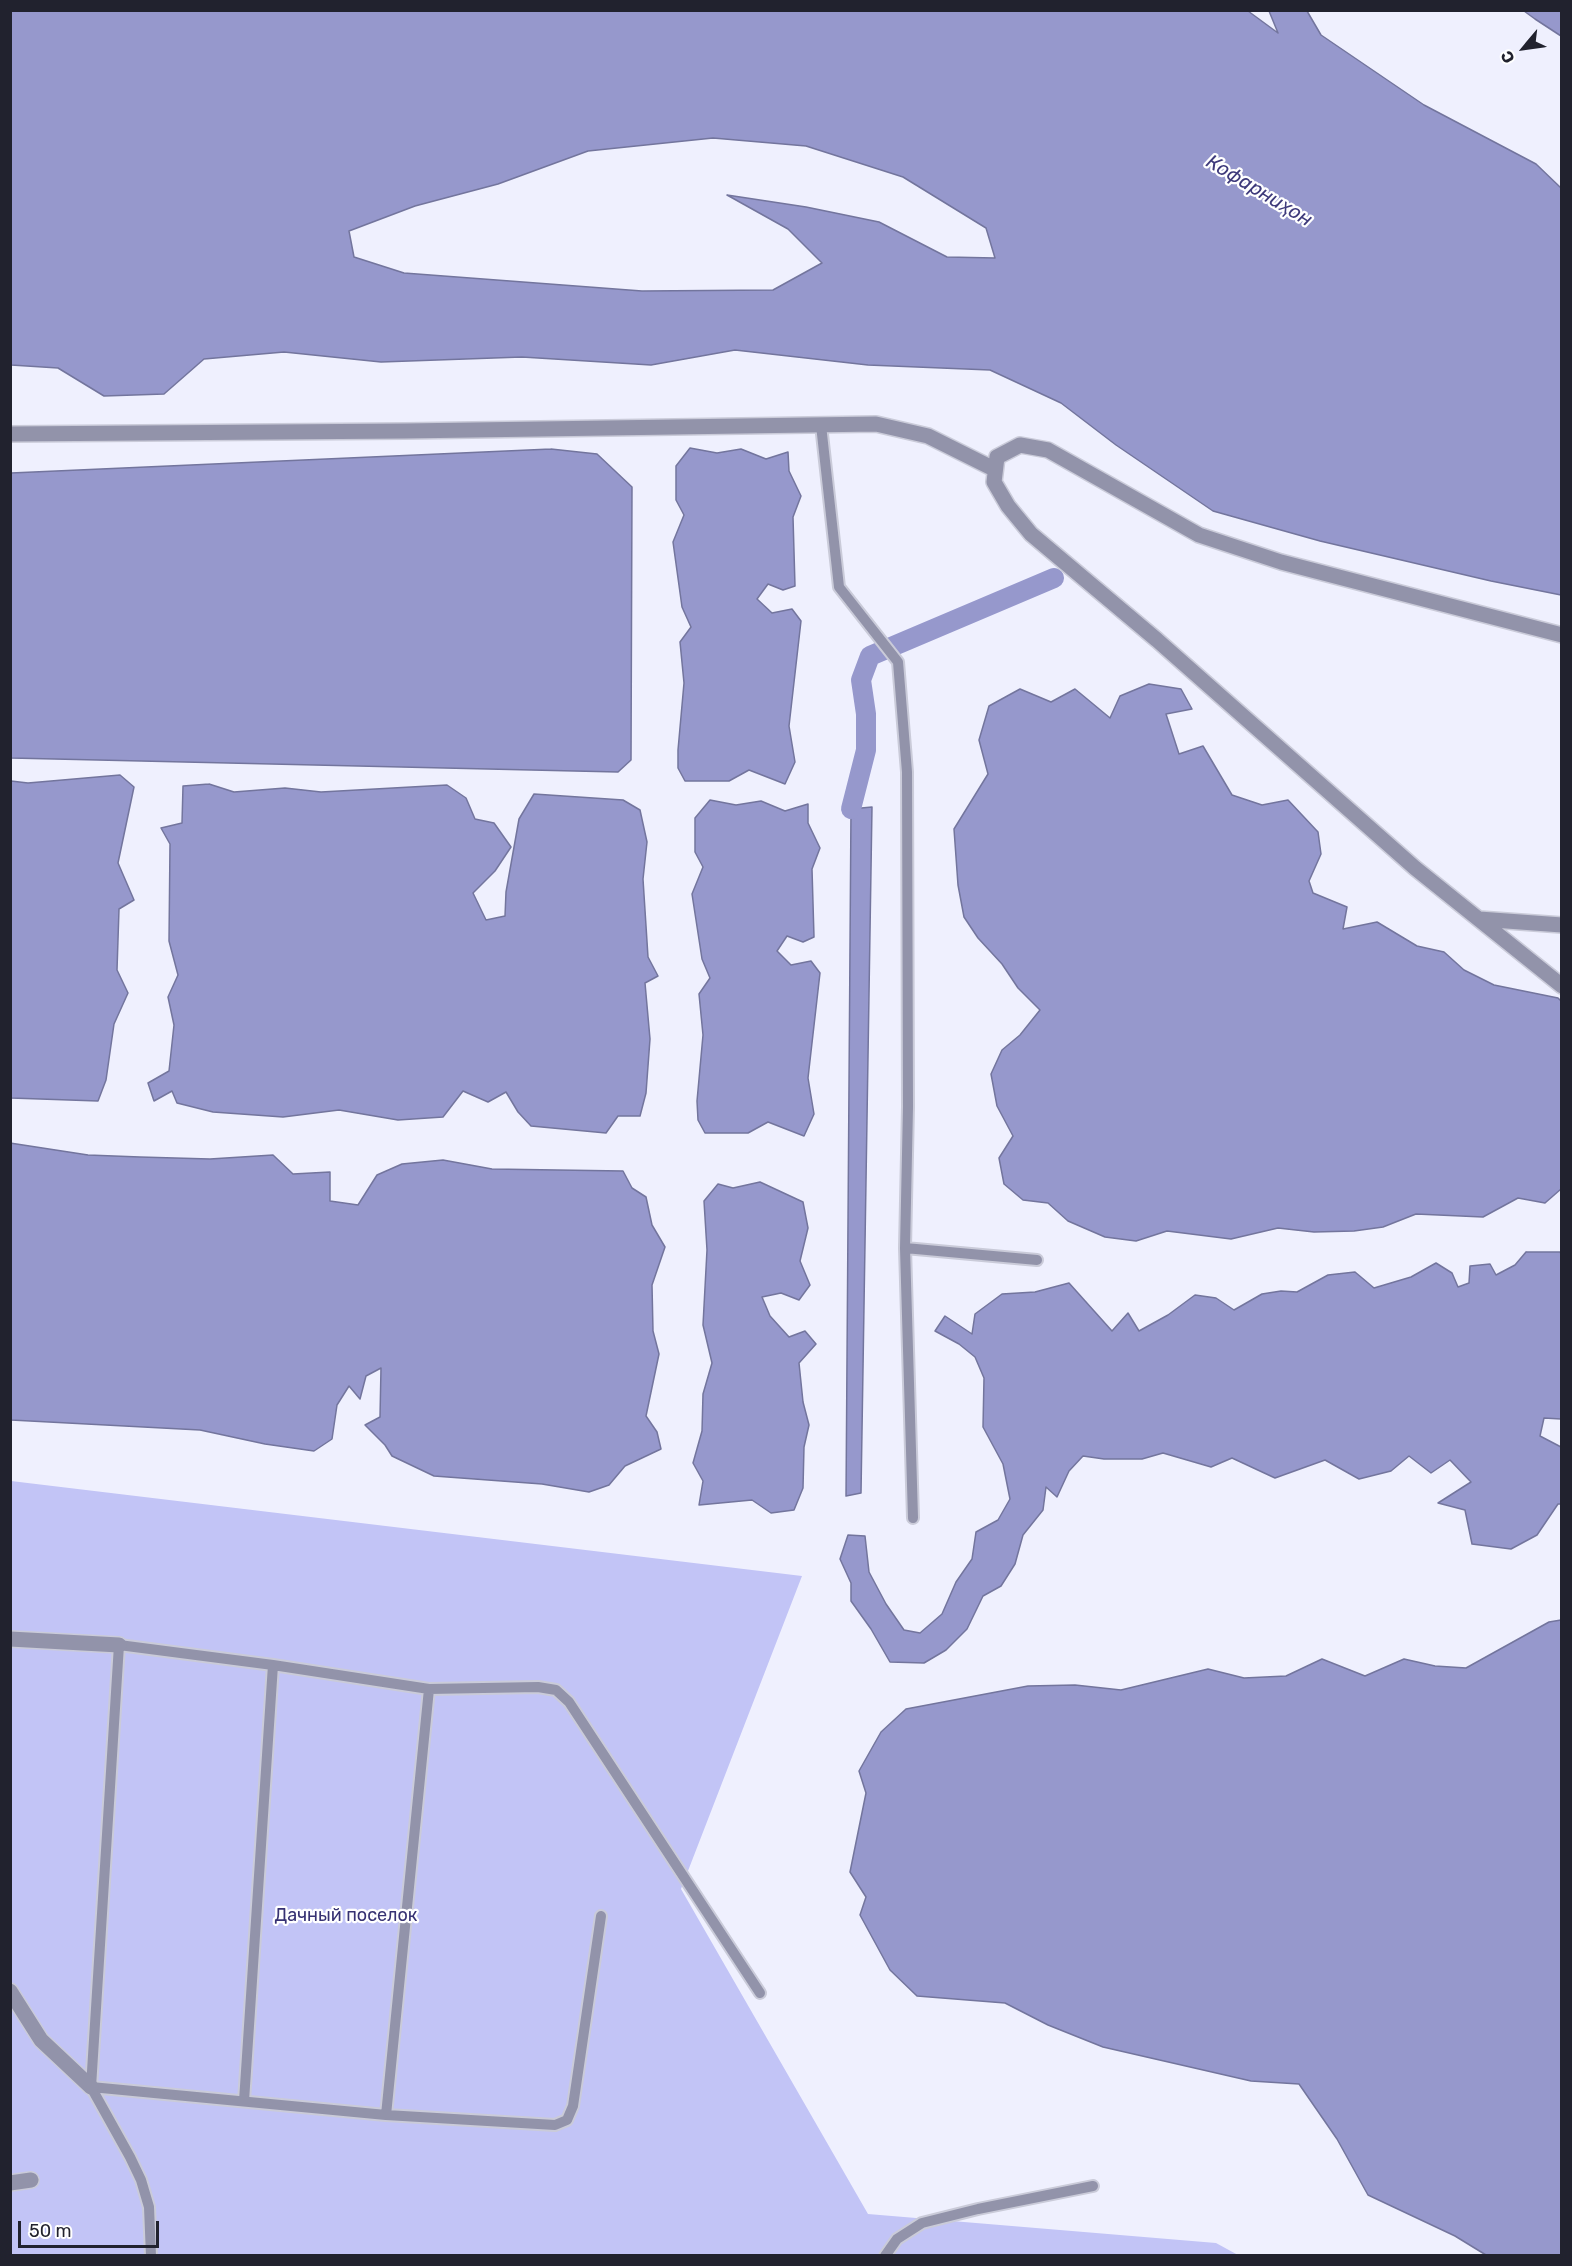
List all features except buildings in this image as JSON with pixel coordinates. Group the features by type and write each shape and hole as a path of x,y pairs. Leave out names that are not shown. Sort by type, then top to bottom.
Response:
{"street":[{"path":"10,434 876,424 928,436 994,469"},
{"path":"1562,635 1281,562 1198,535 1048,450 1020,445 997,457 994,482 1008,506 1031,534 1157,640 1415,868 1562,986"},
{"path":"1479,919 1562,925"},
{"path":"10,1639 119,1645"},
{"path":"10,1991 41,2040 91,2087"},
{"path":"10,2183 31,2180"}],"lane":[{"path":"821,425 838,586 898,662 907,784 908,1107 905,1248 913,1518"},
{"path":"905,1248 1037,1260"},
{"path":"151,2256 149,2207 141,2180 91,2087 119,1645 273,1665 429,1689 538,1687 556,1690 569,1702 760,1993"},
{"path":"244,2101 273,1665"},
{"path":"386,2115 429,1689"},
{"path":"91,2087 386,2115 555,2125 567,2120 573,2106 601,1916"},
{"path":"885,2256 897,2239 922,2223 978,2209 1093,2186"}],"green space":[{"name":"Дачный поселок","path":"11,1481 802,1576 681,1889 868,2214 1216,2243 1238,2255 11,2256"}],"water":[{"name":"Кофарниҳон","path":"11,11 1248,11 1278,33 1269,11 1307,11 1321,35 1424,105 1536,164 1561,188 1561,595 1320,541 1213,511 1116,445 1061,403 990,370 868,365 735,350 651,365 522,357 381,362 284,352 204,359 164,394 104,396 58,368 11,365","holes":["713,138 806,146 903,177 986,228 995,258 947,257 879,222 806,207 727,195 788,229 822,263 773,290 642,291 404,273 354,257 349,231 415,206 498,184 588,151"]},
{"path":"1524,11 1561,11 1561,36 1535,19"},
{"path":"690,448 717,453 741,449 766,459 788,452 789,471 801,496 793,517 795,586 783,590 768,584 757,599 772,613 792,609 801,621 789,726 795,762 785,784 749,770 729,781 685,781 678,768 684,683 680,642 691,627 682,607 673,542 684,515 676,500 676,466"},
{"path":"551,449 597,454 632,487 631,760 618,772 11,758 11,473"},
{"path":"1149,684 1181,689 1192,709 1166,714 1179,754 1203,746 1232,795 1262,805 1288,800 1318,832 1321,854 1309,881 1313,893 1347,907 1343,929 1377,922 1417,946 1444,952 1464,970 1494,985 1558,998 1561,1001 1561,1189 1545,1203 1518,1198 1483,1217 1416,1214 1383,1227 1354,1231 1314,1232 1278,1228 1231,1239 1167,1231 1136,1241 1105,1237 1068,1221 1048,1203 1023,1200 1004,1184 999,1158 1013,1136 997,1106 991,1074 1002,1050 1020,1035 1040,1010 1018,988 964,917 958,885 954,829 988,774 979,740 989,706 1020,689 1051,702 1075,689 1110,718 1120,696"},
{"path":"120,775 134,787 118,863 134,900 119,909 117,970 128,993 114,1024 106,1080 98,1101 11,1098 11,781 28,783"},
{"path":"209,784 234,792 285,788 321,792 447,785 466,798 475,819 494,823 511,847 495,871 473,893 486,920 505,916 506,892 519,819 534,794 623,800 640,810 647,842 643,879 648,957 658,976 645,983 650,1039 646,1093 640,1116 618,1116 606,1133 531,1126 518,1112 506,1092 488,1102 463,1091 443,1117 398,1120 339,1110 283,1117 213,1112 177,1103 172,1091 154,1101 148,1083 169,1071 174,1025 168,997 178,975 169,941 170,844 161,828 182,823 183,786"},
{"path":"710,800 736,805 761,801 785,811 808,804 808,823 820,848 812,869 814,937 803,942 787,936 777,951 791,965 811,961 820,973 808,1078 814,1114 804,1136 768,1122 748,1133 705,1133 698,1120 697,1101 703,1035 699,994 710,978 702,959 692,894 703,867 695,852 695,818"},
{"path":"872,807 861,1493 846,1496 851,809"},
{"path":"10,1143 88,1155 210,1159 273,1155 293,1174 330,1172 330,1201 358,1205 377,1175 402,1164 443,1160 492,1169 623,1171 632,1188 646,1197 652,1225 665,1247 652,1285 653,1331 659,1354 646,1416 657,1432 661,1449 625,1466 609,1485 589,1492 542,1484 434,1476 392,1456 385,1445 365,1425 380,1417 381,1368 366,1376 360,1399 349,1386 337,1405 332,1439 314,1451 265,1444 200,1430 11,1420"},
{"path":"760,1182 803,1202 808,1228 800,1261 810,1285 799,1300 781,1293 762,1297 770,1316 789,1337 805,1331 816,1344 799,1363 803,1402 809,1425 804,1447 803,1488 794,1510 771,1513 752,1500 699,1505 703,1481 693,1463 702,1431 703,1394 712,1363 703,1325 707,1250 704,1201 718,1184 733,1188"},
{"path":"1526,1252 1560,1252 1561,1254 1561,1419 1544,1418 1540,1436 1561,1447 1561,1504 1558,1504 1537,1535 1511,1549 1472,1544 1465,1510 1438,1503 1471,1482 1450,1460 1431,1473 1409,1456 1391,1471 1359,1479 1325,1460 1275,1478 1232,1458 1211,1467 1163,1453 1142,1459 1104,1459 1083,1456 1069,1471 1057,1497 1046,1487 1043,1510 1023,1535 1015,1564 1001,1586 983,1596 967,1629 946,1650 924,1663 890,1662 851,1601 851,1583 840,1559 848,1535 865,1536 869,1572 886,1604 904,1630 920,1633 942,1614 956,1582 972,1559 976,1532 998,1520 1010,1499 1003,1464 983,1427 984,1378 975,1357 959,1344 935,1331 945,1316 972,1334 975,1314 1002,1294 1035,1292 1069,1283 1112,1331 1128,1313 1139,1331 1168,1315 1195,1295 1216,1298 1234,1310 1262,1294 1281,1291 1297,1292 1328,1275 1355,1272 1374,1288 1411,1277 1436,1263 1452,1273 1458,1287 1469,1283 1470,1266 1490,1264 1496,1275 1515,1265"},
{"path":"1561,1620 1561,2255 1486,2255 1455,2236 1368,2195 1337,2139 1299,2084 1251,2081 1103,2047 1048,2025 1005,2003 917,1996 890,1970 860,1915 866,1897 850,1872 866,1793 859,1771 881,1732 906,1709 1028,1686 1075,1685 1121,1690 1208,1669 1244,1678 1286,1676 1322,1659 1365,1676 1404,1659 1435,1666 1466,1668 1549,1622"}],"waterway":[{"path":"851,809 866,750 866,714 861,680 870,656 1054,578"}]}
